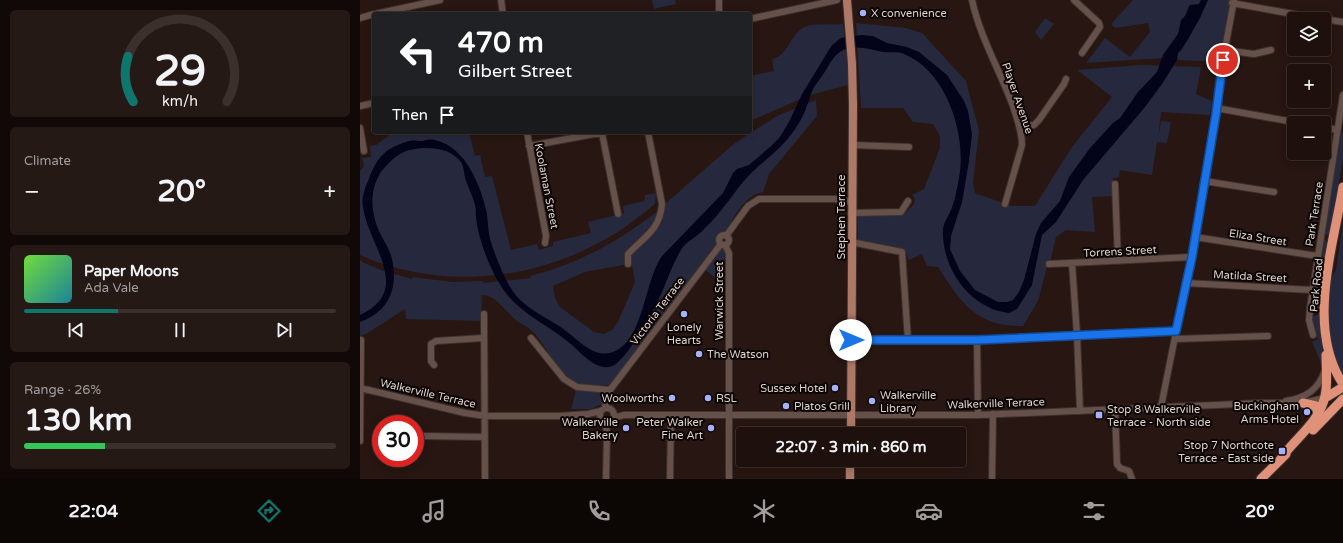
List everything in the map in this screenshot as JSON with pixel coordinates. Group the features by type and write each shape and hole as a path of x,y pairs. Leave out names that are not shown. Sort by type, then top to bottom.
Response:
{"highway":[{"name":"Park Road","path":"1343,189 1326,286 1324,318 1326,342 1333,367 1343,384"},
{"path":"1261,479 1318,415 1325,398 1326,342"},
{"path":"1325,398 1343,387"},
{"path":"1325,398 1342,402"},
{"path":"1282,457 1308,435 1342,402"},
{"path":"1304,403 1316,406 1318,415"}],"main road":[{"name":"Stephen Terrace","path":"846,0 849,23 853,105 851,213 851,427"},
{"path":"850,467 850,479"}],"street":[{"path":"383,12 440,0"},
{"path":"501,0 504,12"},
{"path":"752,19 837,0"},
{"name":"Player Avenue","path":"972,0 975,13 1020,127 1022,145 1005,204"},
{"path":"1074,0 1099,23 1100,27 1082,53"},
{"path":"719,1 719,12"},
{"path":"719,1 723,12"},
{"path":"1161,408 1192,257 1216,108 1220,71 1233,2 1287,12"},
{"path":"360,18 372,15"},
{"path":"1331,20 1343,22"},
{"path":"1224,50 1254,54 1271,50"},
{"path":"1020,127 1034,125 1039,120 1066,79"},
{"name":"Park Terrace","path":"1313,335 1309,320 1312,290 1343,95"},
{"path":"360,106 372,103"},
{"path":"1216,108 1287,121"},
{"path":"360,128 364,150"},
{"path":"1331,129 1337,130"},
{"name":"Koolaman Street","path":"527,134 546,236 545,243"},
{"path":"530,146 593,134"},
{"path":"603,134 618,214"},
{"path":"628,264 628,254 653,230 661,214 662,204 648,134"},
{"path":"852,145 909,147"},
{"path":"1204,181 1274,192"},
{"path":"1115,184 1118,261"},
{"name":"Victoria Terrace","path":"606,479 606,397 723,245 720,238 726,236 748,206 758,199 835,199 852,202"},
{"path":"851,213 901,212 908,201"},
{"name":"Eliza Street","path":"1195,237 1317,256"},
{"path":"851,242 902,252 908,340"},
{"name":"Warwick Street","path":"723,245 729,253 729,479"},
{"name":"Torrens Street","path":"1049,264 1192,257"},
{"path":"1072,264 1080,411"},
{"name":"Matilda Street","path":"1186,283 1312,290"},
{"path":"484,314 485,479"},
{"path":"851,340 977,340 1176,331"},
{"path":"1175,339 1268,336"},
{"path":"434,364 431,361 431,344 436,341 483,338"},
{"path":"531,338 564,379 577,387 610,390"},
{"path":"360,441 361,340"},
{"path":"977,340 978,415"},
{"name":"Walkerville Terrace","path":"1272,403 1297,399 1309,394 1321,380 1326,364"},
{"name":"Walkerville Terrace","path":"361,388 465,413 485,416 559,416 588,414 978,415 1304,403 1325,398"},
{"path":"1115,410 1117,464 1120,468 1129,471 1132,479"},
{"path":"992,479 993,414"},
{"path":"670,479 671,415"},
{"path":"424,436 485,437"}],"shaded area":[{"path":"652,0 675,0 676,4 654,9"},
{"path":"1133,0 1201,0 1199,4 1188,7 1178,34 1162,58 1086,63 1105,38 1130,57 1150,32 1148,23 1115,28 1111,24"},
{"path":"1201,0 1208,0 1200,18 1182,49 1178,53 1177,60 1162,84 1145,107 1083,180 1056,222 1042,235 1032,285 1017,309 1009,313 996,310 983,304 962,286 949,262 945,249 943,228 955,199 961,161 960,143 956,125 951,107 942,90 932,75 919,62 904,54 851,48 845,49 835,56 814,87 803,115 790,136 748,176 710,223 683,247 649,318 633,344 616,364 610,367 604,367 592,362 563,338 524,311 508,295 497,279 485,254 477,227 475,205 466,181 462,164 456,157 443,150 420,148 406,151 395,157 386,166 377,180 373,195 373,212 381,235 391,256 394,270 394,280 390,297 385,305 378,312 360,322 360,315 376,305 384,293 386,280 384,266 367,222 363,207 363,195 373,168 380,157 395,146 409,141 433,140 446,144 455,151 463,159 476,180 487,214 489,236 494,251 504,276 516,295 530,308 563,329 588,348 606,354 619,349 634,331 656,266 662,256 723,193 733,173 737,169 749,165 780,137 802,94 832,45 841,38 861,35 873,36 887,43 907,47 919,52 947,75 964,101 968,111 972,134 962,202 951,236 950,249 960,271 975,290 998,302 1013,300 1019,292 1024,280 1036,234 1041,223 1060,201 1069,177 1090,148 1113,123 1120,118 1138,92 1157,72 1163,55 1178,34 1181,20 1186,15 1190,5 1199,4"},
{"path":"1208,0 1231,0 1221,62 1177,60 1176,56 1189,38"},
{"path":"1045,18 1054,24 1041,40 1035,32"},
{"path":"856,23 906,28 922,33 966,81 979,131 973,182 975,193 1011,206 1035,206 1072,147 1112,97 1077,70 1141,65 1201,67 1196,94 1212,101 1210,115 1161,112 1158,139 1161,121 1171,122 1167,143 1157,142 1152,175 1120,170 1119,177 1113,178 1114,196 1092,197 1095,232 1066,230 1056,237 1049,267 1047,267 1038,301 1023,326 994,322 982,317 963,302 938,267 927,266 922,254 909,260 905,251 858,241 858,215 903,215 914,204 915,199 912,195 924,189 940,148 940,136 933,124 913,122 903,108 861,108"},
{"path":"843,24 848,67 848,85 810,95 752,120 752,76 774,71 772,59 785,51 796,34 805,27"},
{"path":"816,100 817,116 769,174 763,192 750,198 740,208 724,234 718,238 718,244 612,385 586,385 570,379 563,373 537,336 528,327 518,321 496,300 487,295 482,295 481,321 406,319 405,309 366,334 360,336 360,260 384,271 412,279 413,277 452,282 483,281 483,283 531,278 530,276 565,265 598,250 629,232 659,210 649,230 629,249 627,253 628,264 585,272 553,286 555,298 560,307 594,332 604,334 612,330 618,322 635,282 631,258 632,253 655,232 662,223 666,203 735,143 749,134 752,134 752,132 777,116"},
{"path":"1340,131 1343,134 1343,157 1330,237 1324,233"},
{"path":"391,134 470,134 475,156 480,155 485,177 492,176 511,250 537,244 539,250 553,246 553,242 591,233 588,222 624,213 623,206 645,201 645,195 656,193 655,204 634,221 617,232 582,251 552,263 520,271 488,276 455,277 423,274 391,266 360,255 360,171 364,166 362,158 371,157 370,146 376,145"},
{"path":"1343,222 1343,374 1332,352 1327,319 1331,278 1336,270"},
{"path":"1324,238 1328,244 1320,307 1315,311 1312,308"},
{"path":"721,248 726,250 727,259 725,285 705,270"},
{"path":"1319,314 1321,315 1323,363 1321,363 1312,342 1318,339 1312,317"},
{"path":"576,390 599,391 602,395 602,404 591,409 571,409"}],"place":[{"name":"X convenience","path":"863,13"},
{"name":"Lonely Hearts","path":"684,314"},
{"name":"The Watson","path":"699,354"},
{"name":"Sussex Hotel","path":"835,388"},
{"name":"Woolworths","path":"672,398"},
{"name":"RSL","path":"708,398"},
{"name":"Walkerville Library","path":"872,401"},
{"name":"Platos Grill","path":"786,406"},
{"name":"Buckingham Arms Hotel","path":"1307,412"},
{"name":"Stop 8 Walkerville Terrace - North side","path":"1099,415"},
{"name":"Walkerville Bakery","path":"626,428"},
{"name":"Peter Walker Fine Art","path":"711,428"},
{"name":"Stop 7 Northcote Terrace - East side","path":"1282,451"}],"route":[{"path":"851,340 977,340 1176,331 1192,257 1216,114 1220,71 1223,60"}]}
